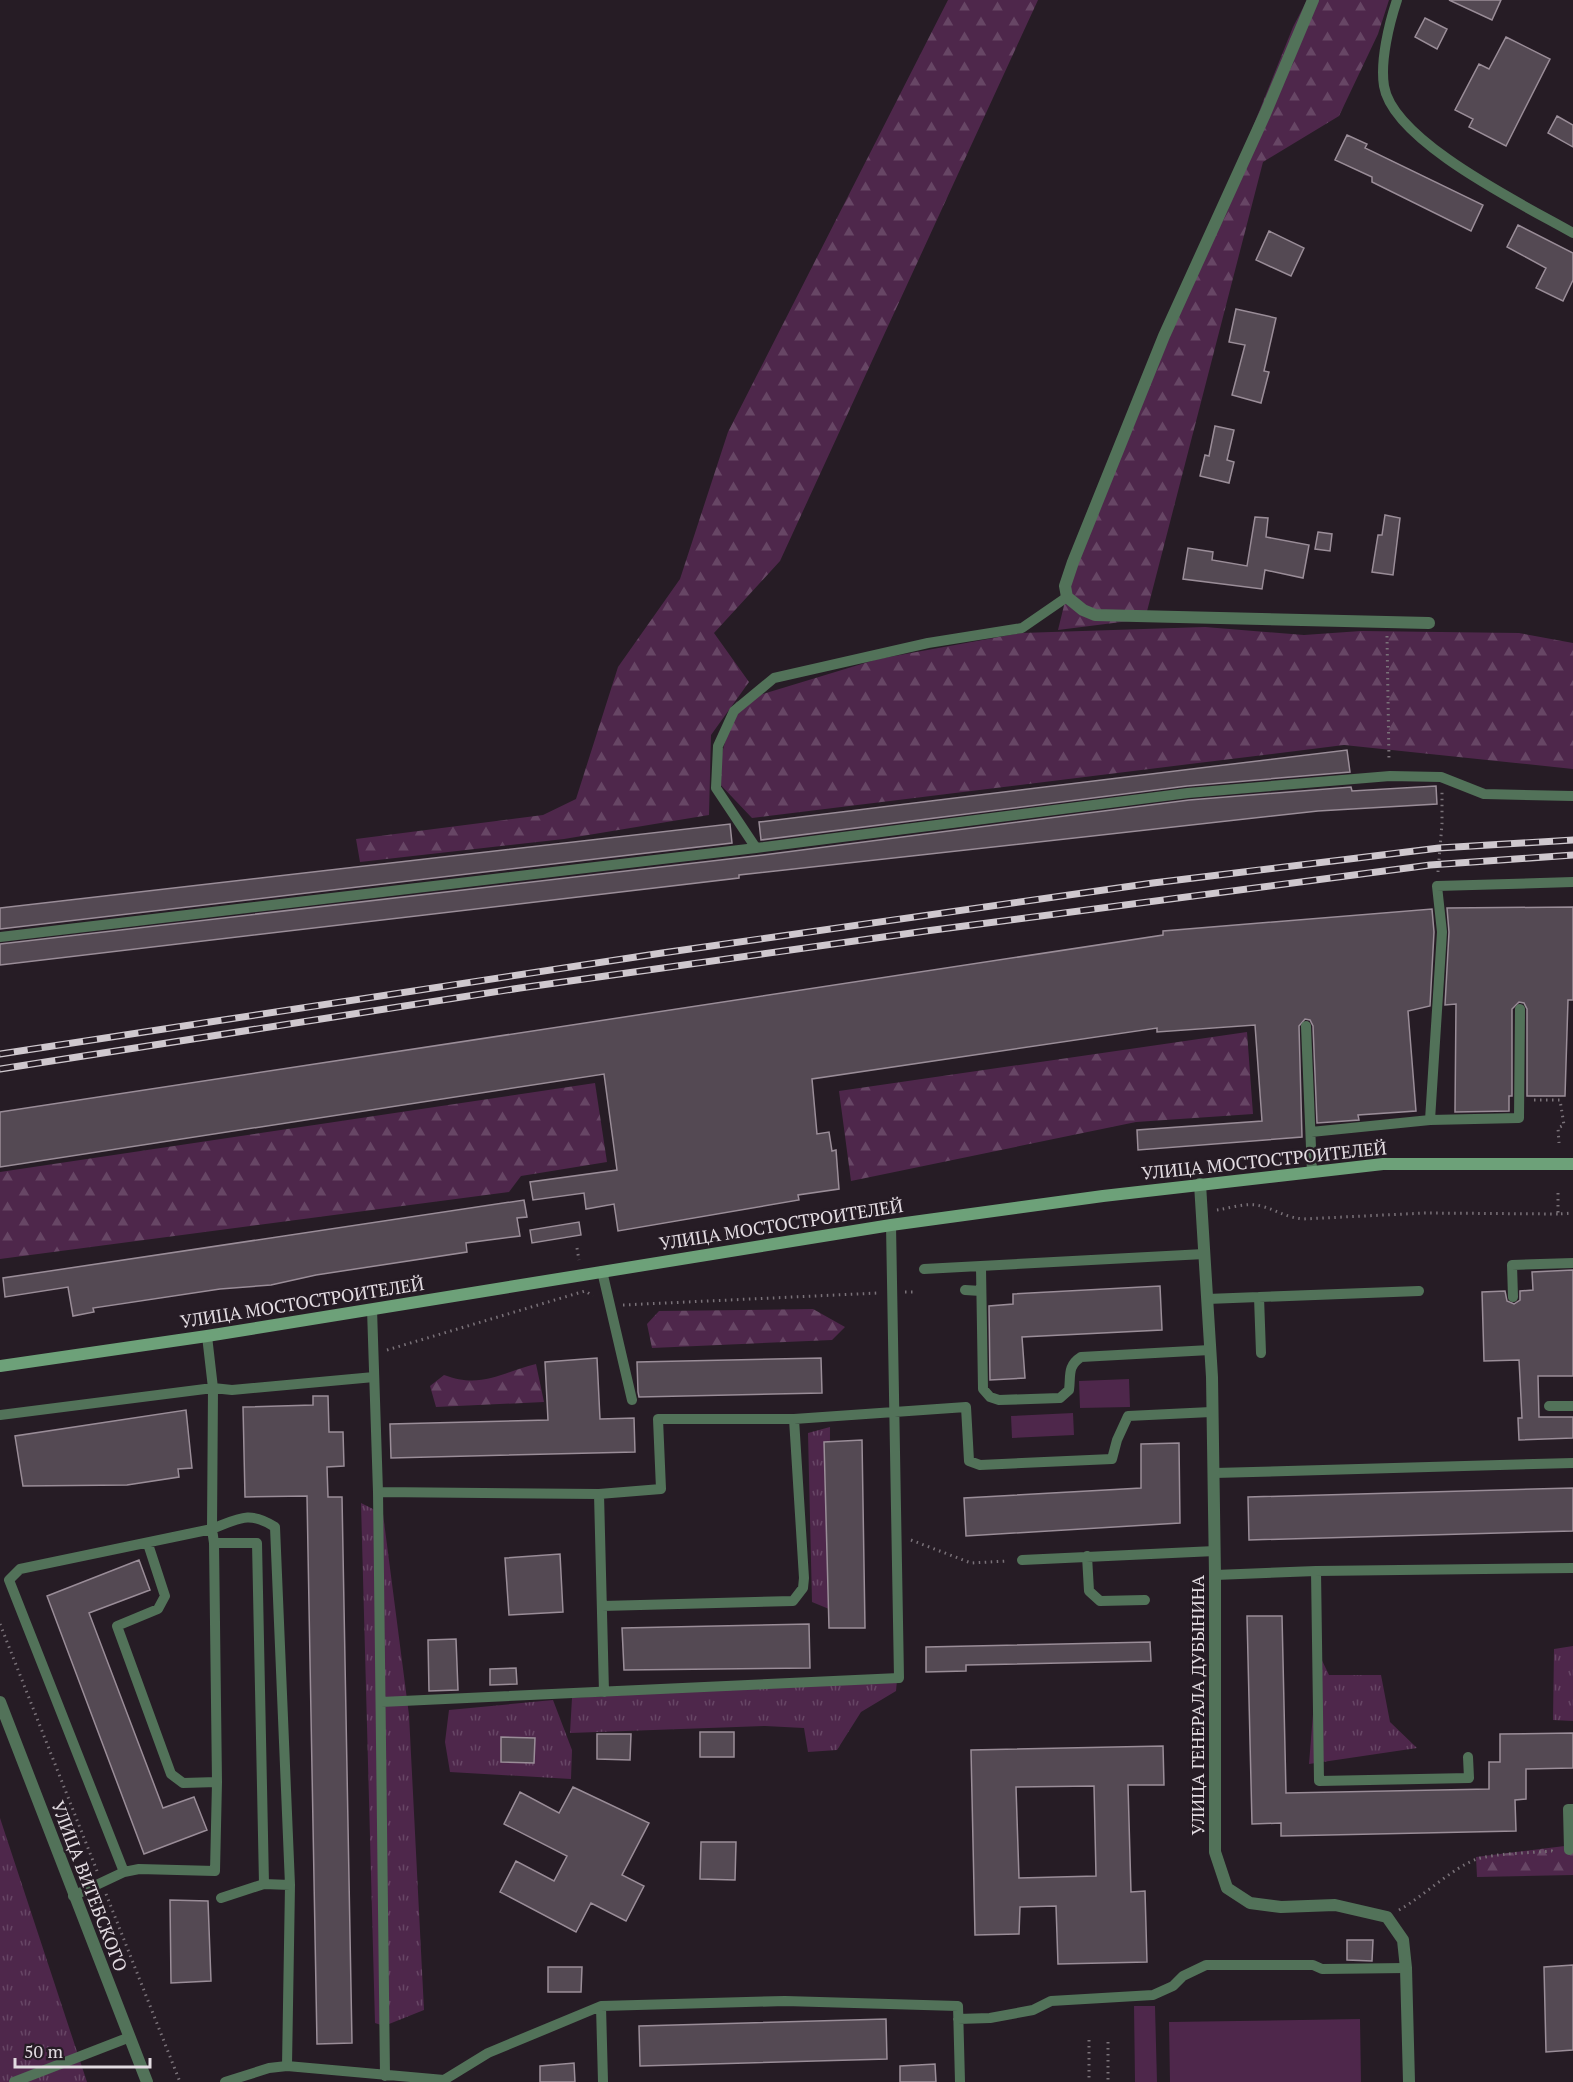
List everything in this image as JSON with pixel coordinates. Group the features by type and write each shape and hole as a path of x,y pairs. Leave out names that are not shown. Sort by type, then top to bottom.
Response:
{"main road":[{"name":"УЛИЦА МОСТОСТРОИТЕЛЕЙ","path":"0,1366 207,1336 891,1225 1200,1184 1383,1164 1573,1164"}],"street":[{"path":"1313,0 1265,114 1164,336 1073,562 1065,586 1067,597 1083,610 1095,615 1429,623"},
{"name":"УЛИЦА ГЕНЕРАЛА ДУБЫНИНА","path":"1200,1184 1210,1350 1210,1412 1214,1473 1215,1852 1227,1888 1250,1903 1281,1907 1335,1905 1387,1917"},
{"name":"УЛИЦА ВИТЕБСКОГО","path":"0,1702 73,1896 147,2082"},
{"path":"1387,1917 1403,1940 1407,1968 1409,2082"}],"lane":[{"path":"1397,0 1384,62 1384,87 1393,109 1415,135 1443,155 1502,193 1573,233"},
{"path":"756,848 716,788 718,746 734,711 774,678 928,643 1022,628 1067,597"},
{"path":"0,937 756,848 1188,793 1390,776 1441,777 1484,794 1573,796"},
{"path":"1430,1120 1442,933 1437,886 1573,882"},
{"path":"1311,1132 1430,1120 1519,1118 1520,1009"},
{"path":"1306,1026 1312,1172"},
{"path":"381,1702 899,1678 891,1225"},
{"path":"924,1269 981,1268 1204,1254"},
{"path":"1513,1297 1512,1265 1573,1263"},
{"path":"981,1268 982,1389 990,1397 999,1400 1060,1398 1067,1395 1069,1371 1074,1362 1081,1357 1210,1350"},
{"path":"602,1271 608,1306 632,1400"},
{"path":"965,1290 981,1291"},
{"path":"1207,1299 1419,1291"},
{"path":"1259,1297 1261,1353"},
{"path":"372,1309 378,1492 385,2076"},
{"path":"73,1896 124,1872 139,1869 215,1871 217,1782 212,1529 213,1389 207,1336"},
{"path":"0,1415 213,1389 232,1390 374,1377"},
{"path":"1549,1406 1573,1406"},
{"path":"378,1492 599,1494 661,1489 658,1419 794,1419 966,1407 969,1461 980,1465 1112,1459 1117,1440 1128,1416 1210,1412"},
{"path":"602,1606 793,1601 803,1588 804,1578 794,1419"},
{"path":"1214,1473 1573,1463"},
{"path":"599,1494 603,1692"},
{"path":"124,1872 5,1581 20,1569 212,1529 246,1516 263,1519 275,1527 290,1885 286,2066"},
{"path":"214,1543 257,1543 264,1884"},
{"path":"148,1544 165,1596 158,1609 117,1626 171,1773 183,1783 217,1782"},
{"path":"1022,1560 1215,1551"},
{"path":"1087,1556 1089,1591 1100,1601 1146,1600"},
{"path":"1215,1575 1316,1570 1573,1568"},
{"path":"1316,1570 1319,1781 1469,1778 1468,1757"},
{"path":"1566,1853 1568,1809 1573,1809"},
{"path":"221,1898 264,1884 290,1885"},
{"path":"958,2019 990,2018 1033,2010 1051,2001 1153,1995 1173,1986 1183,1976 1206,1965 1313,1965 1322,1969 1407,1968"},
{"path":"225,2082 269,2068 286,2066 444,2081 488,2053 601,2006 784,2001 958,2006 960,2082"},
{"path":"601,2006 603,2082"},
{"path":"14,2082 130,2037"}],"path":[{"path":"1387,622 1390,776"},
{"path":"1437,886 1443,824 1441,777"},
{"path":"1519,1100 1560,1100 1562,1103 1559,1143"},
{"path":"1558,1193 1558,1214"},
{"path":"1202,1212 1250,1205 1262,1206 1282,1216 1303,1219 1425,1213 1573,1213"},
{"path":"373,1354 585,1291 608,1306 892,1293"},
{"path":"897,1535 971,1563 1022,1560"},
{"path":"0,1624 180,2082"},
{"path":"1387,1917 1478,1859 1552,1851 1566,1853"},
{"path":"1089,2040 1089,2082"},
{"path":"1108,2042 1108,2082"}],"green space":[{"path":"948,0 1038,0 780,561 714,633 749,682 711,735 709,815 564,839 360,862 356,839 543,815 576,799 618,667 680,579 728,432"},
{"path":"1307,0 1389,0 1378,34 1339,116 1263,162 1145,619 1058,630 1069,585 1293,27"},
{"path":"1205,627 1304,635 1361,631 1519,633 1573,643 1573,769 1344,745 752,818 715,779 736,702 878,659 1021,633"},
{"path":"1247,1032 1253,1114 1136,1122 851,1181 839,1091"},
{"path":"595,1083 607,1162 521,1176 509,1192 0,1259 0,1172"},
{"path":"813,1309 845,1327 832,1340 652,1348 647,1324 659,1311"},
{"path":"536,1364 544,1402 436,1407 430,1386 444,1375 457,1379 480,1380"},
{"path":"1129,1379 1130,1407 1080,1408 1079,1381"},
{"path":"1073,1413 1074,1435 1012,1438 1011,1416"},
{"path":"830,1427 829,1609 812,1602 808,1433"},
{"path":"361,1503 383,1514 409,1715 424,2010 384,2026 375,2023"},
{"path":"1573,1646 1573,1721 1553,1720 1554,1649"},
{"path":"1318,1652 1329,1675 1381,1675 1390,1722 1417,1748 1309,1764"},
{"path":"897,1680 896,1691 861,1712 837,1750 808,1752 804,1728 765,1726 570,1733 572,1698"},
{"path":"553,1700 572,1750 571,1779 450,1772 445,1742 449,1710"},
{"path":"0,1818 87,2082 0,2082"},
{"path":"1573,1845 1573,1875 1477,1877 1476,1857"},
{"path":"1134,2006 1155,2006 1157,2082 1135,2082"},
{"path":"1360,2019 1361,2082 1170,2082 1169,2022"}],"building":[{"path":"1449,0 1501,0 1492,20"},
{"path":"1425,18 1447,29 1437,49 1415,37"},
{"path":"1506,37 1550,59 1506,146 1469,127 1473,119 1455,110 1479,64 1489,69"},
{"path":"1557,116 1573,125 1573,147 1548,133"},
{"path":"1347,135 1367,144 1365,148 1483,205 1471,231 1372,182 1372,177 1335,160"},
{"path":"1518,225 1573,253 1573,280 1563,301 1536,288 1546,268 1507,247"},
{"path":"1269,231 1304,248 1291,276 1256,260"},
{"path":"1236,309 1276,318 1264,371 1269,372 1261,403 1232,395 1245,345 1229,342"},
{"path":"1215,426 1234,430 1227,460 1234,462 1229,483 1200,476 1205,455 1209,456"},
{"path":"1385,515 1400,518 1393,575 1372,572 1378,535 1382,535"},
{"path":"1255,517 1268,518 1266,537 1309,545 1303,578 1265,570 1262,589 1183,579 1188,548 1213,552 1212,560 1247,566"},
{"path":"1318,532 1332,534 1330,551 1315,549"},
{"path":"1347,750 1350,772 1187,786 761,840 759,822"},
{"path":"1436,786 1437,804 1318,811 739,875 739,878 0,965 0,944 763,855 1189,800 1351,787 1352,791"},
{"path":"730,824 732,843 0,929 0,908"},
{"path":"1573,907 1573,1000 1568,1000 1565,1096 1527,1096 1527,1009 1524,1003 1519,1002 1512,1009 1512,1096 1509,1096 1509,1111 1455,1112 1456,1004 1445,1005 1449,932 1447,908"},
{"path":"1432,909 1434,932 1430,1006 1408,1011 1416,1111 1358,1115 1359,1120 1317,1123 1313,1026 1310,1020 1305,1019 1299,1026 1302,1137 1138,1150 1137,1130 1262,1121 1255,1025 1157,1032 1157,1028 812,1079 817,1134 829,1132 832,1151 836,1150 839,1189 798,1195 799,1200 618,1231 614,1204 586,1209 584,1193 533,1200 530,1182 617,1170 604,1074 0,1167 0,1112 1163,935 1163,931"},
{"path":"524,1200 527,1217 517,1218 520,1236 466,1243 467,1252 316,1275 271,1285 220,1289 93,1308 94,1312 73,1316 68,1287 5,1297 3,1278"},
{"path":"579,1222 581,1235 532,1243 530,1230"},
{"path":"1573,1270 1573,1376 1538,1376 1539,1417 1573,1417 1573,1438 1519,1440 1518,1418 1522,1418 1519,1360 1484,1361 1482,1292 1505,1291 1507,1301 1514,1304 1520,1300 1520,1291 1533,1290 1532,1272"},
{"path":"1160,1286 1162,1330 1022,1337 1025,1378 990,1380 989,1306 1013,1304 1013,1294"},
{"path":"597,1358 600,1419 634,1418 635,1452 391,1458 390,1424 548,1420 545,1362"},
{"path":"821,1358 822,1393 639,1397 638,1392 637,1362"},
{"path":"313,1396 328,1396 329,1432 343,1432 344,1466 327,1467 328,1497 342,1497 352,2043 317,2044 307,1496 245,1497 243,1407 313,1405"},
{"path":"186,1410 192,1468 178,1469 179,1477 127,1485 23,1486 15,1436"},
{"path":"862,1440 865,1628 829,1628 824,1442"},
{"path":"1179,1443 1180,1523 966,1536 964,1498 1141,1488 1141,1444"},
{"path":"1573,1488 1573,1531 1249,1540 1248,1497"},
{"path":"560,1554 563,1612 509,1615 505,1558"},
{"path":"139,1560 150,1590 89,1613 163,1808 194,1797 207,1830 144,1854 47,1596"},
{"path":"1247,1616 1282,1616 1286,1793 1489,1789 1489,1762 1500,1762 1500,1734 1573,1733 1573,1768 1526,1769 1526,1799 1515,1800 1516,1831 1281,1836 1281,1823 1252,1824"},
{"path":"809,1624 810,1668 624,1670 622,1628"},
{"path":"456,1639 458,1690 429,1691 428,1640"},
{"path":"1150,1642 1151,1661 966,1665 966,1671 926,1672 926,1647"},
{"path":"516,1668 517,1684 490,1685 490,1669"},
{"path":"700,1732 734,1732 734,1757 700,1757"},
{"path":"597,1734 631,1734 630,1760 597,1759"},
{"path":"501,1737 535,1738 534,1763 501,1762"},
{"path":"1163,1746 1164,1785 1128,1785 1131,1892 1145,1891 1147,1962 1058,1964 1056,1906 1020,1907 1019,1934 975,1935 971,1750","holes":["1094,1786 1096,1876 1019,1878 1016,1787"]},
{"path":"573,1787 649,1823 622,1875 644,1886 626,1921 591,1903 576,1932 500,1892 516,1861 554,1881 567,1856 504,1824 520,1792 559,1813"},
{"path":"701,1842 736,1842 735,1880 700,1879"},
{"path":"170,1900 208,1901 211,1981 171,1983"},
{"path":"1347,1940 1373,1940 1372,1961 1347,1960"},
{"path":"1573,1965 1573,2050 1546,2052 1544,1967"},
{"path":"548,1967 582,1967 581,1992 548,1992"},
{"path":"886,2019 887,2059 640,2066 639,2026"},
{"path":"574,2063 575,2082 540,2082 540,2066"},
{"path":"935,2064 936,2082 900,2082 900,2066"}],"railway":[{"path":"0,1054 662,953 1153,883 1439,848 1573,840"},
{"path":"0,1069 520,988 926,931 1430,865 1573,855"}]}
